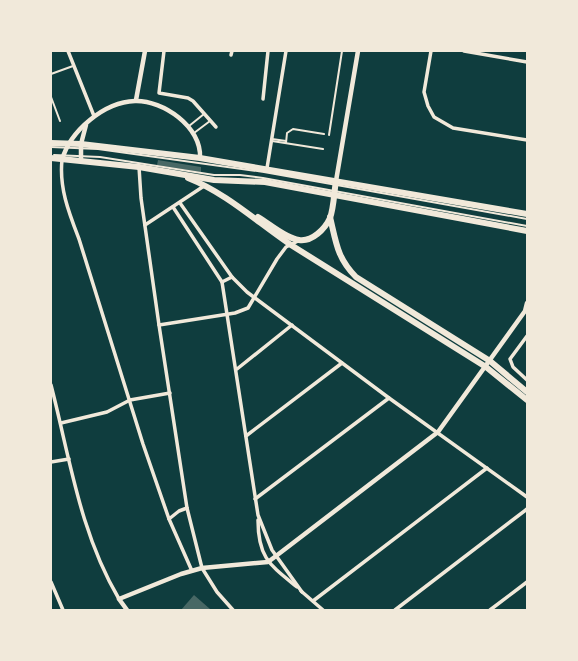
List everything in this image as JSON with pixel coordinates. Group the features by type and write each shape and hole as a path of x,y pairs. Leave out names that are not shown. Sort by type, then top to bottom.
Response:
{"main road":[{"path":"51,143 67,146 200,158 267,168 335,188 527,231"},
{"path":"51,158 81,158 214,180 265,182 335,188 527,214"},
{"path":"175,174 204,186 299,240 310,238 319,233 330,217"},
{"path":"335,188 330,217 340,257 344,264 356,277 488,364 527,392"},
{"path":"241,208 291,245 488,364 527,400"}],"street":[{"path":"68,51 94,116"},
{"path":"136,100 145,51"},
{"path":"164,51 159,93 188,98 197,104 216,127"},
{"path":"263,99 268,51"},
{"path":"267,168 286,51"},
{"path":"335,188 358,51"},
{"path":"430,51 424,92 428,106 434,117 453,128 527,140"},
{"path":"464,51 527,62"},
{"path":"192,571 169,518 143,444 67,208 63,188 63,158 67,146 94,116 125,102 136,100 150,103 174,113 189,126 198,143 200,158"},
{"path":"81,158 80,146 88,121"},
{"path":"139,167 145,225 159,325 187,508 202,568 217,592 233,610"},
{"path":"145,225 204,186"},
{"path":"180,203 232,278 254,298 389,398 527,497"},
{"path":"173,207 222,282 237,368 258,515 260,542 268,562 323,610"},
{"path":"159,325 228,314 248,308 286,247 299,240"},
{"path":"222,282 232,278"},
{"path":"119,599 168,579 202,568 268,562 438,432 526,312 527,302"},
{"path":"237,368 292,325"},
{"path":"527,336 510,359 513,367 527,380"},
{"path":"246,436 342,363"},
{"path":"51,385 80,505 95,554 119,599 127,610"},
{"path":"61,423 107,412 130,400 170,393"},
{"path":"255,499 389,398"},
{"path":"51,462 68,458"},
{"path":"313,601 487,468"},
{"path":"169,518 179,511 187,508"},
{"path":"395,610 527,509"},
{"path":"258,515 268,542 276,556 302,592"},
{"path":"51,582 63,610"},
{"path":"490,610 527,582"}],"lane":[{"path":"329,135 342,51"},
{"path":"51,74 74,66"},
{"path":"51,97 60,121"},
{"path":"189,126 205,113"},
{"path":"194,134 211,121"},
{"path":"286,142 287,133 293,128 324,134"},
{"path":"272,140 323,148"},
{"path":"51,147 67,146"},
{"path":"80,146 264,172 335,188 527,226"},
{"path":"51,155 63,158"},
{"path":"81,158 119,159 214,175 240,175 263,178 527,219"}],"building":[{"path":"158,160 201,167 201,172 157,165"},
{"path":"194,595 210,609 181,610"}]}
